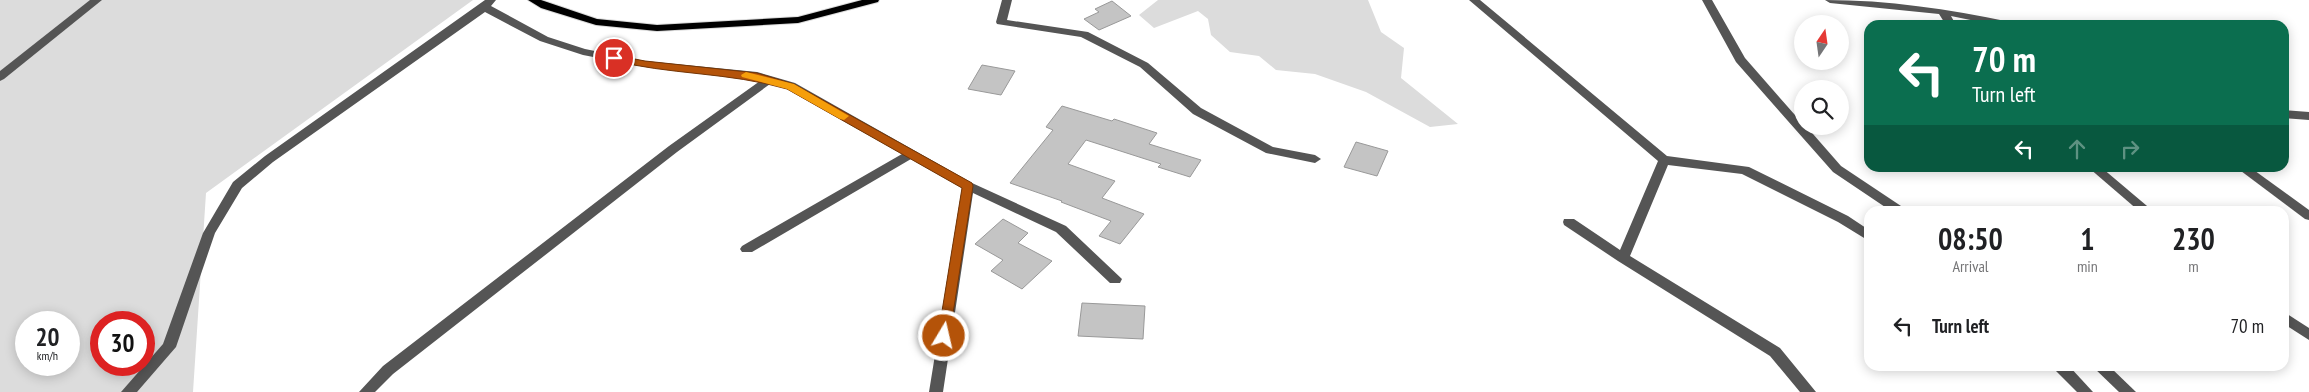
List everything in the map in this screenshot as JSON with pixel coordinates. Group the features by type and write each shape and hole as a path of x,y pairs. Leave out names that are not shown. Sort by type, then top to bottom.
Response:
{"main road":[{"path":"533,0 545,6 596,22 658,28 798,20 874,0"}],"street":[{"path":"0,77 97,0"},
{"path":"1007,0 1001,22 1084,34 1144,65 1197,111 1270,150 1315,158"},
{"path":"1474,0 1664,160 1745,170 1843,219 1864,233"},
{"path":"1708,0 1740,60 1837,169 1892,206"},
{"path":"1830,0 1872,2 1943,11 1986,20"},
{"path":"128,392 169,347 209,233 237,184 269,159 488,4 544,39 583,52 645,64 757,76 790,86 968,186 1061,229 1115,279"},
{"path":"1943,11 1948,20"},
{"path":"366,392 388,370 665,155 768,80"},
{"path":"2289,114 2309,116"},
{"path":"747,249 911,154"},
{"path":"1622,258 1664,160"},
{"path":"2100,172 2141,206"},
{"path":"2248,172 2309,216"},
{"path":"936,392 968,186"},
{"path":"1569,222 1622,258 1775,352 1809,392"},
{"path":"2289,321 2309,335"},
{"path":"2064,371 2086,392"},
{"path":"2105,371 2129,392"}],"shaded area":[{"path":"0,0 473,0 206,193 193,392 0,392"},
{"path":"1158,0 1368,0 1381,32 1404,48 1401,78 1458,124 1430,127 1366,92 1315,74 1276,70 1259,56 1230,52 1211,35 1208,19 1198,11 1154,28 1139,15"}],"building":[{"path":"1112,1 1131,16 1099,30 1084,19 1099,12 1095,9"},
{"path":"982,65 1015,71 1001,95 968,89"},
{"path":"1062,106 1112,121 1114,119 1157,133 1149,144 1201,160 1190,177 1158,167 1161,164 1086,140 1068,164 1115,181 1102,198 1144,214 1120,244 1099,236 1111,221 1010,183 1053,130 1046,127"},
{"path":"1356,142 1388,151 1377,176 1344,167"},
{"path":"1003,219 1028,233 1018,243 1052,261 1022,289 991,271 1003,260 975,244"},
{"path":"1082,303 1145,306 1143,339 1078,336"}],"slow traffic":[{"path":"746,75 757,76 790,86 844,116"}],"route":[{"path":"614,58 645,64 757,76 790,86 968,186 944,336"}]}
